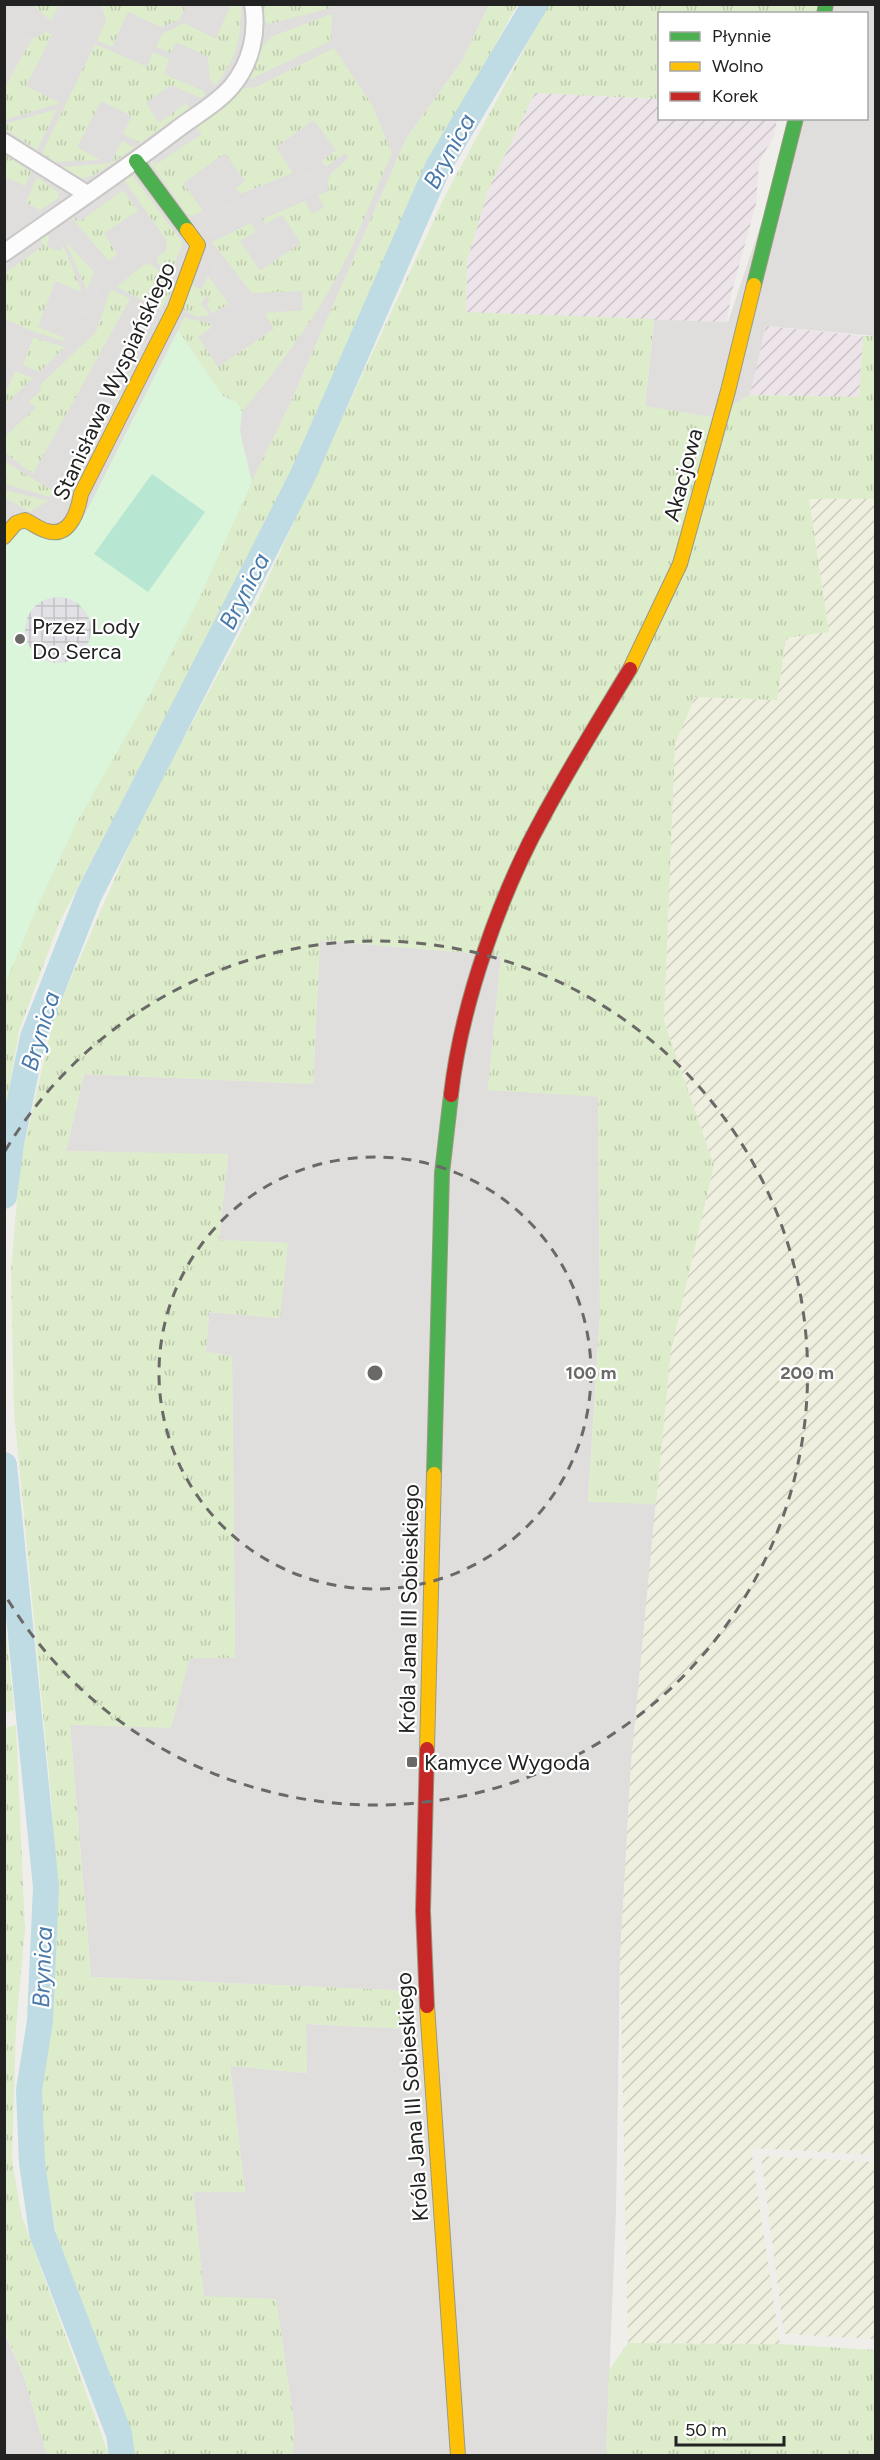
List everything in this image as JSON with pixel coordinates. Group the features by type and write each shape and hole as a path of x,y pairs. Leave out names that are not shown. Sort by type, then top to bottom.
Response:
{"street":[{"path":"4,253 136,161 220,98 234,84 250,54 255,35 253,4"},
{"name":"Akacjowa","path":"543,816 633,664 680,564 728,391 796,120"},
{"path":"4,142 87,194"},
{"name":"Stanisława Wyspiańskiego","path":"4,537 16,523 25,520 45,531 57,532 67,527 78,514 81,494 175,308 198,245 136,161"},
{"name":"Króla Jana III Sobieskiego","path":"458,2456 423,1911 442,1173 452,1085 472,996 506,896 543,816"}],"shaded area":[{"path":"5,5 489,5 462,61 406,139 290,404 5,984"},
{"path":"59,5 74,5 106,20 91,53 46,32"},
{"path":"832,5 875,5 875,336 766,326 750,395 711,417 645,407 654,319 728,322 796,120 868,120 868,12 829,12"},
{"path":"12,27 32,39 6,85 5,40"},
{"path":"176,45 207,58 209,77 203,89 165,73"},
{"path":"171,86 189,94 185,103 159,122 147,104"},
{"path":"535,93 658,99 658,120 777,120 774,136 759,162 756,204 731,295 727,322 466,313 467,261 488,190"},
{"path":"195,125 202,134 155,165 149,156"},
{"path":"317,168 325,190 212,238 196,216"},
{"path":"117,180 123,189 78,220 72,211"},
{"path":"68,227 108,270 91,319 80,315 95,272 64,239"},
{"path":"37,235 43,244 5,271 5,258"},
{"path":"214,262 235,290 230,303 209,274"},
{"path":"766,326 863,336 859,397 750,395"},
{"path":"23,396 33,407 5,434 5,415"},
{"path":"58,597 71,600 81,607 88,617 91,630 88,643 81,653 71,660 58,663 45,660 35,653 28,643 25,630 28,617 35,607 45,600"},
{"path":"320,940 501,956 488,1090 598,1096 600,1315 588,1501 656,1504 631,1765 620,1959 616,2211 606,2455 293,2455 294,2424 276,2299 204,2297 193,2191 245,2192 230,2066 307,2073 305,2024 411,2029 412,1991 91,1977 70,1725 190,1658 235,1658 232,1356 206,1352 209,1312 279,1318 287,1243 219,1240 228,1155 66,1151 84,1074 313,1084"},
{"path":"4,2332 24,2377 47,2455 5,2455"}],"green space":[{"path":"176,4 185,8 179,20 161,27 128,12 112,47 97,40 106,20 101,5"},
{"path":"231,4 241,5 239,38 233,57 216,85 210,80 208,57 176,42 171,53 156,47 162,34 184,23 216,39"},
{"path":"33,5 59,5 51,21"},
{"path":"260,5 330,5 331,8 269,24 263,18"},
{"path":"489,5 517,5 429,166 275,512 59,923 19,1031 5,1114 5,956 243,447 252,481 290,404 406,139 462,61"},
{"path":"548,5 818,5 816,12 658,12 658,99 535,93 488,190 467,261 466,312 654,319 645,406 711,417 750,395 859,397 863,336 875,336 875,499 809,499 829,632 786,638 777,700 695,697 675,743 664,1021 714,1165 671,1350 656,1504 588,1502 600,1315 598,1097 488,1090 501,956 320,940 313,1084 84,1074 66,1151 228,1154 219,1240 288,1243 280,1318 209,1312 206,1352 232,1356 235,1658 190,1658 171,1728 70,1725 91,1977 412,1991 412,2029 306,2024 307,2073 230,2066 245,2192 193,2192 204,2296 276,2299 294,2424 293,2455 134,2456 131,2431 58,2243 40,2143 40,2065 57,1939 52,1807 14,1412 11,1271 20,1164 54,1017 144,812 257,602 445,196"},
{"path":"332,14 331,41 245,80 263,46 273,36"},
{"path":"46,32 52,35 26,86 60,103 5,120 5,85 32,39"},
{"path":"95,44 147,67 153,52 169,59 164,74 204,91 205,95 201,98 171,85 146,103 159,123 186,103 189,108 140,143 123,134 132,116 101,101 77,147 100,160 55,162 42,153"},
{"path":"334,48 372,105 392,153 348,255 326,296 286,356 242,412 233,399 223,396 178,330 184,318 209,323 212,327 198,337 218,367 274,329 265,313 303,310 302,291 252,293 212,242 251,223 256,231 240,241 260,271 301,243 282,215 265,224 262,219 305,201 312,214 324,207 318,195 329,191 330,176 349,158 345,153 326,167 322,161 336,150 314,120 276,147 293,173 240,194 236,188 245,181 225,153 183,183 203,211 189,217 150,162 152,160 155,165 201,134 195,125 236,89 256,87"},
{"path":"57,109 37,150 5,129 5,124"},
{"path":"122,141 134,147 109,166 88,177 77,177 61,167 111,163"},
{"path":"4,154 31,172 25,186 5,177"},
{"path":"130,172 183,243 170,273 157,262 157,257 166,251 167,241 122,177"},
{"path":"37,177 59,193 58,198 40,210 26,203"},
{"path":"123,190 138,211 104,233 117,254 109,261 70,216 71,212 79,222"},
{"path":"44,230 49,237 47,247 61,251 63,245 82,292 55,281 38,327 65,338 64,341 34,332 5,319 5,273 44,245 38,235"},
{"path":"65,241 94,272 87,290"},
{"path":"150,264 159,271 157,275 163,281 169,278 173,288 161,310 117,287 143,265"},
{"path":"208,276 229,304 212,313 207,305 210,300 206,296 201,304 210,315 194,315 180,306 188,283 201,290"},
{"path":"113,290 130,299 33,474 5,453 5,436 36,408 29,401 42,390 39,386 96,332 110,291"},
{"path":"178,330 223,396 237,402 242,412 240,432 252,482 199,599 148,698 77,822 38,905 5,984 5,547 17,531 82,520"},
{"path":"33,338 65,347 39,372 23,365"},
{"path":"15,371 33,378 5,405 5,389 7,390"},
{"path":"82,445 88,449 74,477 66,473"},
{"path":"4,461 53,491 50,497 5,484 8,476 5,474"},
{"path":"152,474 205,512 148,592 94,554"},
{"path":"5,490 48,501 30,512 5,498"},
{"path":"809,499 875,499 875,2155 751,2148 780,2344 628,2343 620,1959 631,1765 670,1350 714,1165 664,1021 675,743 695,697 777,700 786,637 829,632"},
{"path":"4,1612 14,1710 5,1713 4,1713"},
{"path":"16,1725 25,1929 16,2027 12,2159 21,2214 109,2455 47,2455 24,2377 5,2332 4,1728"},
{"path":"761,2156 875,2162 875,2339 784,2334"},
{"path":"628,2343 780,2344 875,2350 875,2455 606,2455 609,2370"}],"waterway":[{"name":"Brynica","path":"4,1196 11,1144 33,1037 89,895 302,477 438,167 535,4"},
{"name":"Brynica","path":"4,1465 46,1887 40,2021 29,2090 32,2163 42,2233 119,2434 122,2456"}],"traffic: fast":[{"path":"824,12 826,4"},
{"path":"754,285 795,120"},
{"path":"136,161 187,230"},
{"path":"434,1474 442,1173 451,1095"}],"traffic: slow":[{"path":"4,537 16,523 25,520 44,530 55,532 62,531 72,522 81,494 175,308 198,245 187,230"},
{"path":"630,669 680,564 728,391 754,285"},
{"path":"427,1749 434,1474"},
{"path":"427,2006 458,2456"}],"traffic: jam":[{"path":"451,1095 456,1060 473,988 512,879 554,796 630,669"},
{"path":"427,1749 423,1911 427,2006"}],"place":[{"name":"Przez Lody Do Serca","path":"20,639"},
{"name":"Kamyce Wygoda","path":"412,1762"}]}
